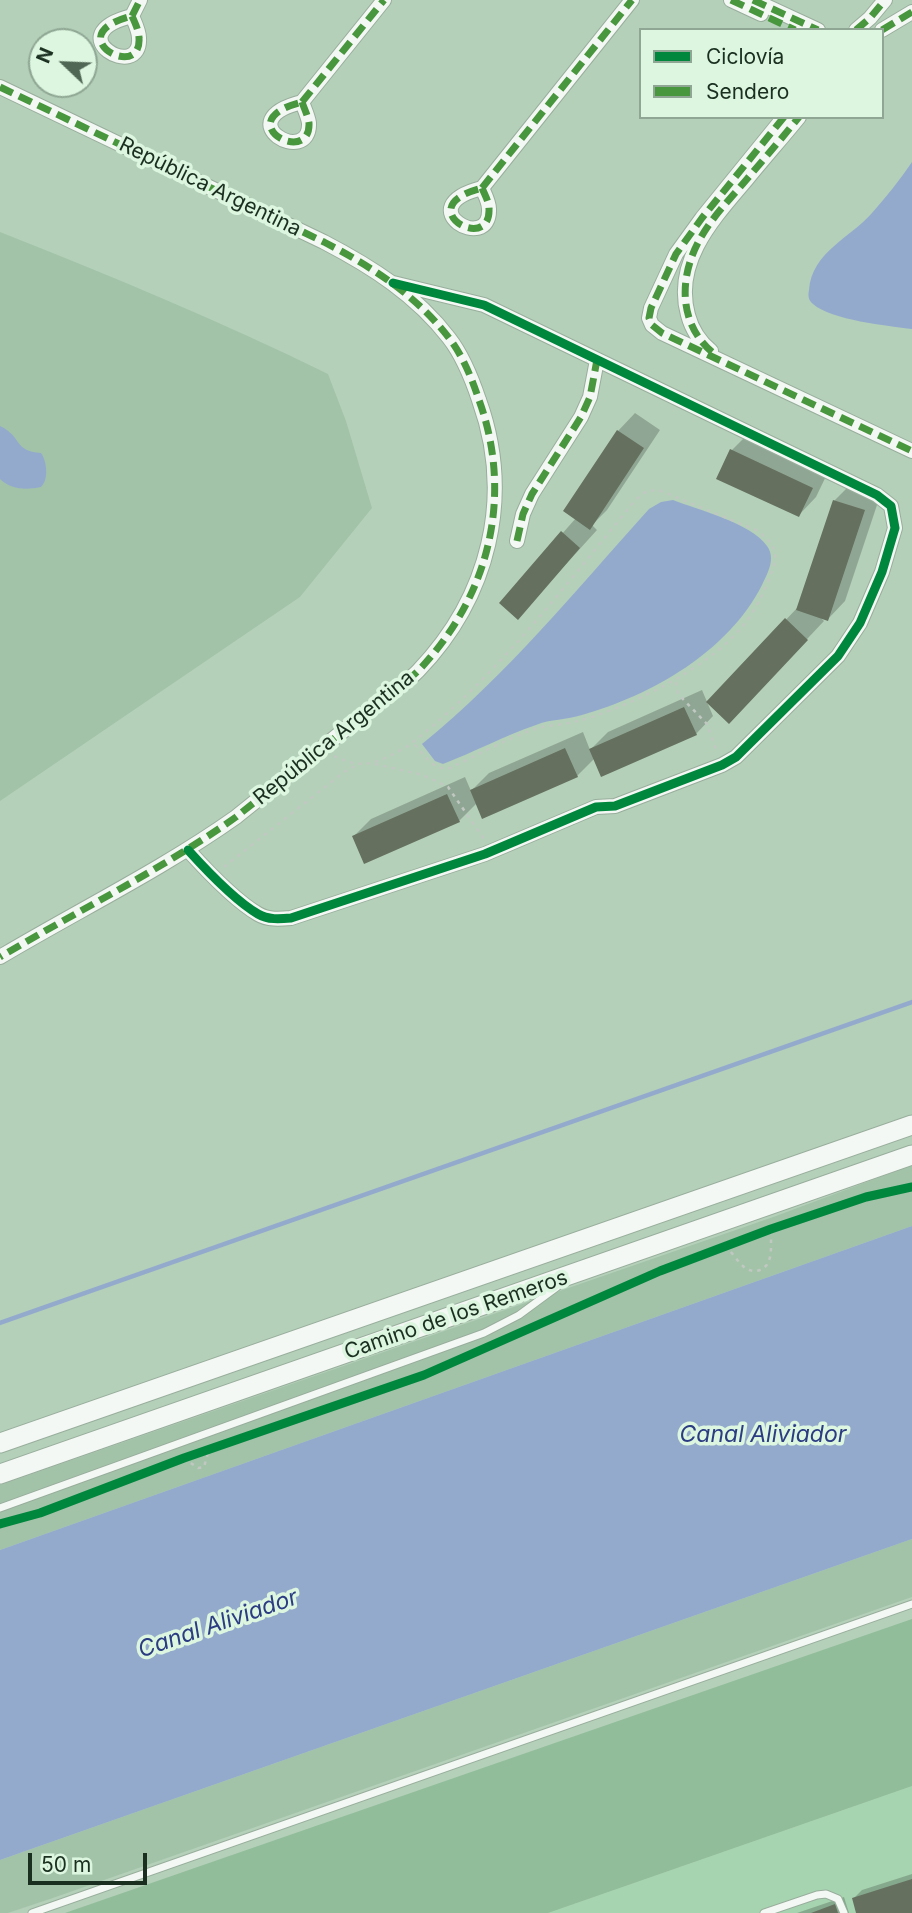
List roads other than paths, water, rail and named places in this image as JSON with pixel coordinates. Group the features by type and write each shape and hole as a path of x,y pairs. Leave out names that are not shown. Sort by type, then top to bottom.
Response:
{"main road":[{"name":"Camino de los Remeros","path":"0,1443 912,1125"},
{"name":"Camino de los Remeros","path":"0,1474 912,1155"}],"street":[{"path":"132,16 140,0"},
{"path":"302,102 384,0"},
{"path":"482,188 632,0"},
{"path":"731,0 791,28"},
{"path":"753,0 814,28"},
{"path":"858,28 885,0"},
{"path":"884,29 912,12"},
{"name":"República Argentina","path":"0,87 324,242 393,283 422,309 450,340 471,378 485,416 495,481 494,516 481,572 460,615 418,671 236,817 188,850 0,957"},
{"path":"782,119 676,254 649,318 652,325 662,332 912,452"},
{"path":"720,359 702,344 690,323 684,295 690,262 699,239 719,212 797,119"},
{"path":"188,850 212,877 259,914 274,919 291,918 492,850 596,807 615,806 722,765 736,757 838,656 860,624 882,572 895,528 891,506 877,495 484,305 393,283"},
{"path":"517,541 523,514 532,494 581,417 590,397 597,360"}],"lane":[{"path":"0,1508 484,1333 519,1315 575,1273"},
{"path":"32,1913 912,1604"},
{"path":"764,1913 826,1894 838,1899 844,1913"}],"water":[{"path":"912,162 912,329 860,321 821,310 809,299 812,277 817,265 872,213"},
{"path":"0,426 26,449 41,453 46,470 41,487 19,488 0,479"},
{"path":"673,500 737,524 759,538 770,551 767,576 747,609 729,631 686,668 635,696 582,715 541,723 443,764 435,761 422,744 512,661 649,509 661,502"},
{"name":"Canal Aliviador","path":"912,1226 912,1539 0,1860 0,1550"}],"waterway":[{"path":"0,1323 912,1002"}]}
